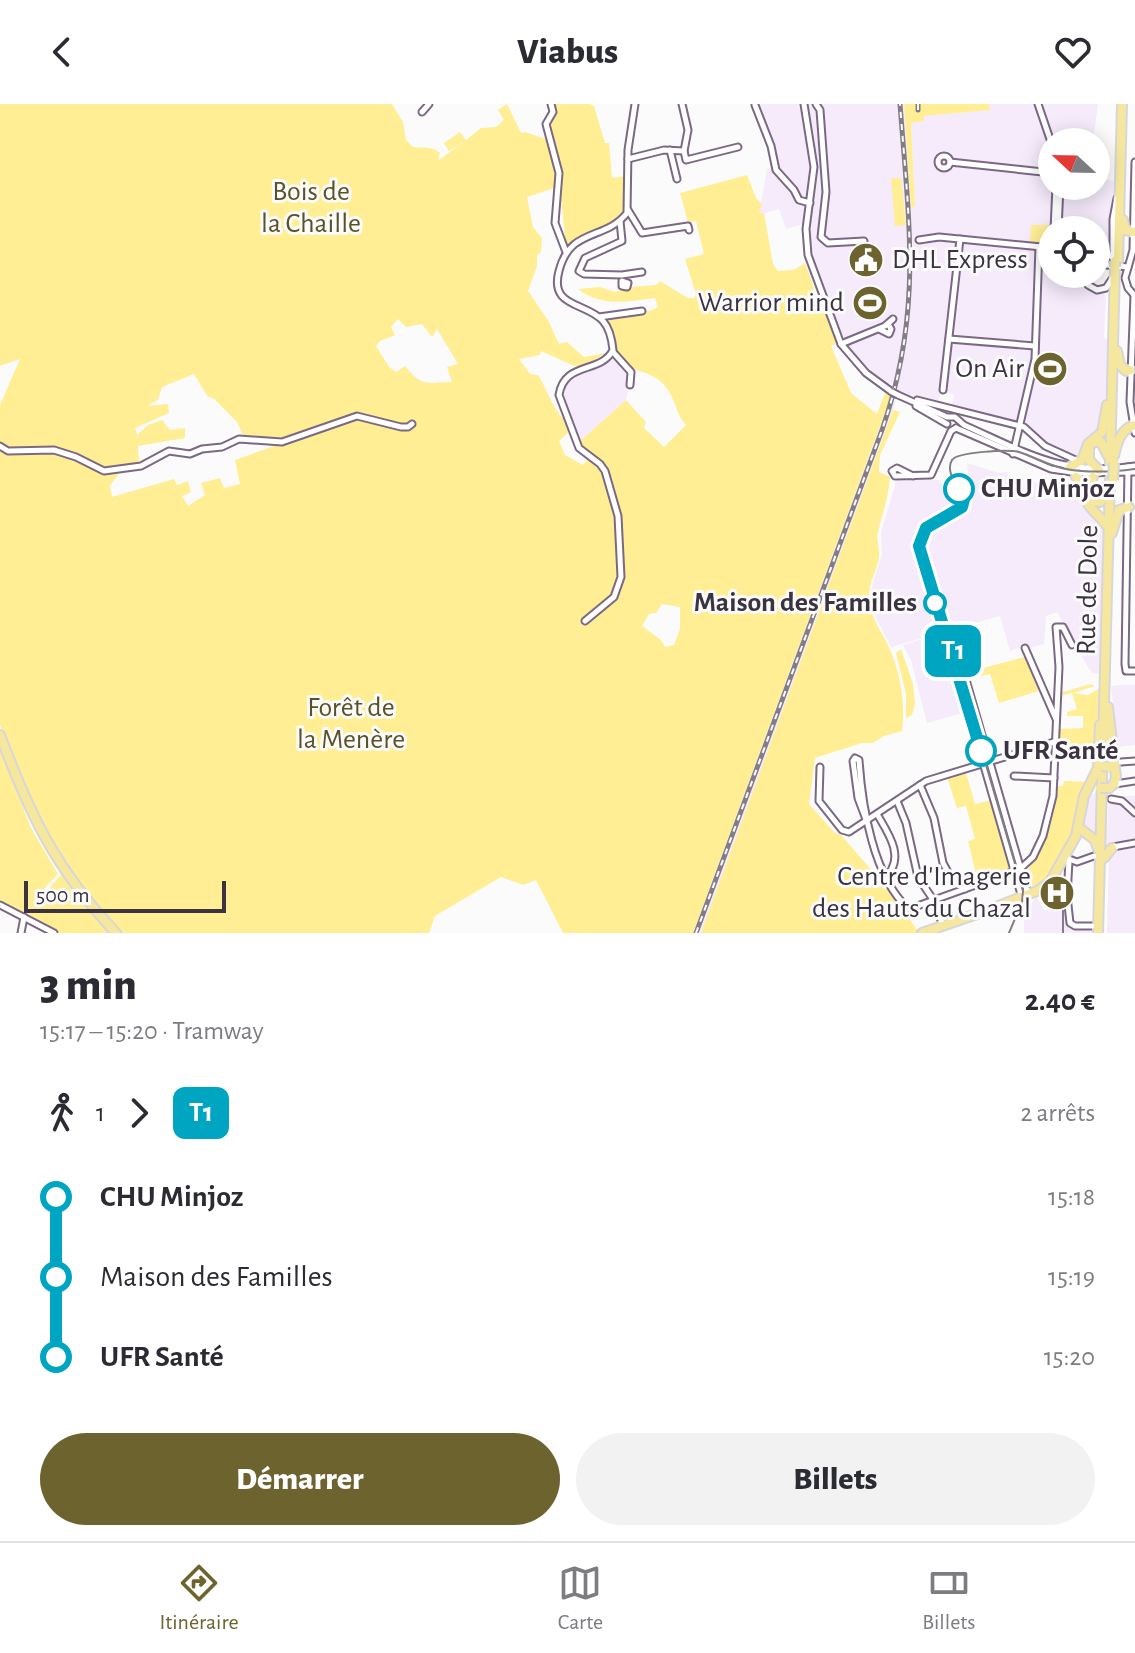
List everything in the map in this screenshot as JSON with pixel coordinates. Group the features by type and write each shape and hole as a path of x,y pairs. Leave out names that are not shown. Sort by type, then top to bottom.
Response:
{"main road":[{"name":"Rue de Dole","path":"1097,931 1112,484 1114,263 1120,104"},
{"path":"1118,199 1125,230 1133,232"},
{"name":"Rue de Dole","path":"1112,462 1116,340 1114,263"},
{"path":"1116,340 1120,365 1126,371 1130,370"},
{"path":"1072,465 1104,428 1113,357"},
{"path":"1112,462 1120,436 1126,428 1134,429"},
{"path":"1112,462 1103,443 1097,441 1091,444 1088,457 1097,473 1087,488 1088,496 1093,502 1103,501 1112,484"},
{"path":"1076,477 1083,486 1088,503 1102,516 1110,531"},
{"path":"1112,484 1118,503 1129,506"},
{"path":"1110,531 1119,510 1129,506"},
{"path":"1105,706 1098,741 1106,778"},
{"path":"923,933 1045,889 1055,879 1081,832 1088,795 1106,778 1105,706"},
{"path":"0,735 23,797 48,846 74,884 116,933"},
{"path":"1081,832 1098,844 1099,859"},
{"path":"1099,859 1115,847"},
{"path":"933,933 1050,882 1069,855"}],"street":[{"path":"422,112 429,104"},
{"path":"551,104 553,112 546,124 559,173 555,223 566,252"},
{"path":"635,104 628,159 628,210 642,233 688,226 689,230"},
{"path":"682,104 688,130 684,151 686,160 738,147"},
{"path":"755,104 771,146 776,170 799,200 810,203"},
{"path":"804,104 814,167 806,229 808,255 841,344 866,373 895,394 1014,450 1097,473 1131,470 1126,671 1135,671"},
{"path":"816,104 820,110 826,184 821,239 828,243 864,241"},
{"path":"1039,104 1048,128"},
{"path":"628,159 670,150 684,151"},
{"path":"670,150 677,179"},
{"path":"950,162 1038,171"},
{"path":"1134,429 1130,370 1134,296 1126,281 1134,250 1135,162"},
{"name":"Rue de Dole","path":"1114,297 1112,240 1118,199"},
{"path":"628,210 620,221 580,238 566,252 558,274 559,292 575,305 599,317 610,333 613,352 631,372 630,385"},
{"path":"620,221 622,241 585,258 579,271 623,278 642,272"},
{"path":"919,240 939,237 1038,247"},
{"path":"943,390 960,239"},
{"path":"1110,258 1114,263"},
{"path":"1110,263 1128,267"},
{"path":"1014,450 1034,366 1038,280"},
{"path":"599,317 642,311"},
{"path":"841,344 890,321"},
{"path":"949,339 1036,346"},
{"path":"585,621 614,597 621,577 618,516 605,471 579,448 559,395 560,386 567,377 607,359 613,352"},
{"path":"895,394 953,423"},
{"path":"907,399 1026,428 1072,465 1076,477"},
{"path":"899,473 931,475 953,423 963,412"},
{"path":"0,446 8,451 54,450 104,471 141,466 169,451 190,454 222,447 239,439 282,442 357,416 401,427 412,424"},
{"path":"987,764 946,634 949,633 953,635 1023,894"},
{"path":"1023,894 1028,864 1047,825 1054,778 1053,743 1057,720 1060,633 1072,645"},
{"path":"1025,648 1057,720"},
{"path":"820,767 817,795 823,809 844,831 851,831 920,785 1053,743"},
{"path":"867,822 859,760 856,758 853,761 854,781 867,822 887,876 906,907 913,908 934,901 1028,864"},
{"path":"1121,762 1135,761"},
{"path":"1014,776 1054,778"},
{"path":"1106,778 1135,780"},
{"path":"920,785 934,816 943,863 949,874 965,889"},
{"path":"1111,799 1122,801 1135,813"},
{"path":"897,801 906,823 918,877 934,901 945,926"},
{"path":"877,814 891,837 895,853 893,867 887,876"},
{"path":"1115,847 1135,843"},
{"path":"1069,855 1077,862 1099,859"},
{"path":"1069,855 1067,896 1070,923 1097,931"},
{"path":"1017,870 1025,884"},
{"path":"0,905 54,933"},
{"path":"21,933 24,917"}],"shaded area":[{"path":"756,104 800,104 811,169 803,224 786,229 779,209 759,215 767,169 773,167"},
{"path":"806,104 904,104 911,206 915,206 911,123 923,116 989,110 989,104 1098,104 1095,128 1038,128 1038,200 1110,200 1110,180 1115,181 1110,240 1110,216 1038,216 1038,288 1088,288 1104,292 1106,298 1104,338 1110,340 1101,429 1078,459 1052,448 1031,433 1027,426 988,417 988,413 981,411 980,414 952,407 954,394 940,393 938,404 899,392 892,388 894,382 889,384 878,379 854,356 832,314 808,245 816,164"},
{"path":"615,359 628,369 630,382 626,400 579,442 562,394 563,387 569,377"},
{"path":"891,396 896,398 893,410 722,877 701,933 693,933"},
{"path":"967,463 999,473 1007,472 1030,482 1073,484 1076,487 1080,484 1104,524 1106,549 1101,674 1089,669 1057,612 1046,616 1044,644 1030,648 1028,645 1010,651 1000,616 891,647 876,618 871,590 882,554 881,533 896,482 940,480 951,504 972,494"},
{"path":"943,633 966,712 927,723 911,660 903,645"},
{"path":"1135,685 1135,745 1118,747 1111,686"},
{"path":"1101,791 1099,842 1083,826 1089,797"},
{"path":"1109,796 1135,796 1135,933 1107,933"},
{"path":"1036,896 1045,911 1066,898 1069,927 1095,928 1095,933 1024,933 1024,917"}],"green space":[{"path":"0,104 392,104 403,122 406,140 413,147 437,151 440,153 438,161 464,141 449,151 444,143 460,132 466,140 481,128 496,127 504,120 498,110 507,104 521,133 549,140 547,124 554,113 552,104 590,104 594,106 605,143 609,143 612,178 626,176 627,210 609,226 566,248 560,186 527,197 533,227 542,238 541,252 537,255 537,266 528,291 549,322 559,344 567,342 584,357 607,353 579,368 541,351 540,355 519,359 530,374 538,375 555,408 567,421 570,431 559,441 565,455 583,465 589,458 598,464 605,476 609,471 579,442 626,400 646,422 644,428 664,447 686,425 662,383 632,368 622,359 604,319 653,310 658,307 655,298 605,301 578,289 600,287 615,292 630,287 656,285 660,281 688,298 694,298 696,294 685,259 704,254 696,221 688,222 680,193 747,175 756,198 762,204 759,214 764,213 773,264 778,271 794,270 805,263 813,285 817,311 823,308 837,343 831,346 851,393 877,414 885,393 891,396 693,933 563,933 536,880 523,885 501,877 435,916 429,933 57,933 27,916 31,911 29,907 23,915 0,903 0,748 31,828 58,874 42,891 44,894 66,869 49,841 20,778 0,725 0,405 20,359 0,366","holes":["398,319 406,327 422,324 432,337 437,329 458,364 447,367 452,382 421,381 405,366 396,372 389,367 376,346 395,335 391,327","194,374 208,397 213,398 237,422 244,437 282,443 235,460 240,484 224,488 220,478 201,483 205,495 188,506 182,496 191,492 188,481 177,485 174,479 112,497 110,486 121,470 139,465 138,446 185,438 185,428 170,430 162,420 148,425 137,435 135,428 169,413 168,404 147,406 158,400 162,387","662,604 680,607 680,629 674,645 665,647 661,640 642,626 649,614 656,613"]},
{"path":"904,104 989,104 990,110 924,116 924,121 911,123 915,207 911,207"},
{"path":"891,178 901,178 906,225 895,226"},
{"path":"1031,225 1038,225 1038,244 1030,244"},
{"path":"893,410 900,412 880,455 879,472 890,477 878,535 879,557 869,599 899,676 902,731 873,743 862,743 815,758 809,804 835,833 841,835 881,881 884,889 889,888 919,933 701,933"},
{"path":"901,649 913,684 915,704 912,715 906,718 906,694 896,653"},
{"path":"1025,657 1039,691 999,703 990,674 982,676 975,670"},
{"path":"1090,684 1095,686 1073,693 1088,695 1100,688 1095,752 1059,753 1060,729 1083,728 1083,716 1067,716 1067,712 1077,709 1072,693 1060,696 1060,693"},
{"path":"966,773 975,804 992,800 1010,858 1008,871 978,882 968,841 975,839 966,806 957,808 947,777"},
{"path":"1064,781 1089,782 1062,858 1042,881 1030,887 1026,874 1047,833 1058,786 1063,786"}],"tram line":[{"path":"1009,933 1022,902 1023,891 950,642 938,612 920,541 928,527 962,507 961,495 950,472 952,460 956,457 1013,451 1074,470 1100,472 1135,469"},
{"name":"T1","path":"959,489 964,499 962,507 926,528 919,546 981,751"},
{"path":"1063,906 1063,933"}],"railway":[{"path":"696,933 882,430 895,387 903,347 910,268 900,104"},
{"path":"918,104 918,110"}],"place":[{"name":"DHL Express","path":"866,260"},
{"name":"Warrior mind","path":"870,303"},
{"name":"On Air","path":"1050,369"},
{"name":"CHU Minjoz","path":"959,489"},
{"name":"Maison des Familles","path":"935,603"},
{"name":"UFR Santé","path":"981,751"},
{"name":"Centre d'Imagerie des Hauts du Chazal","path":"1057,893"}],"park label":[{"name":"Bois de la Chaille","path":"311,208"},
{"name":"Forêt de la Menère","path":"351,724"}]}
